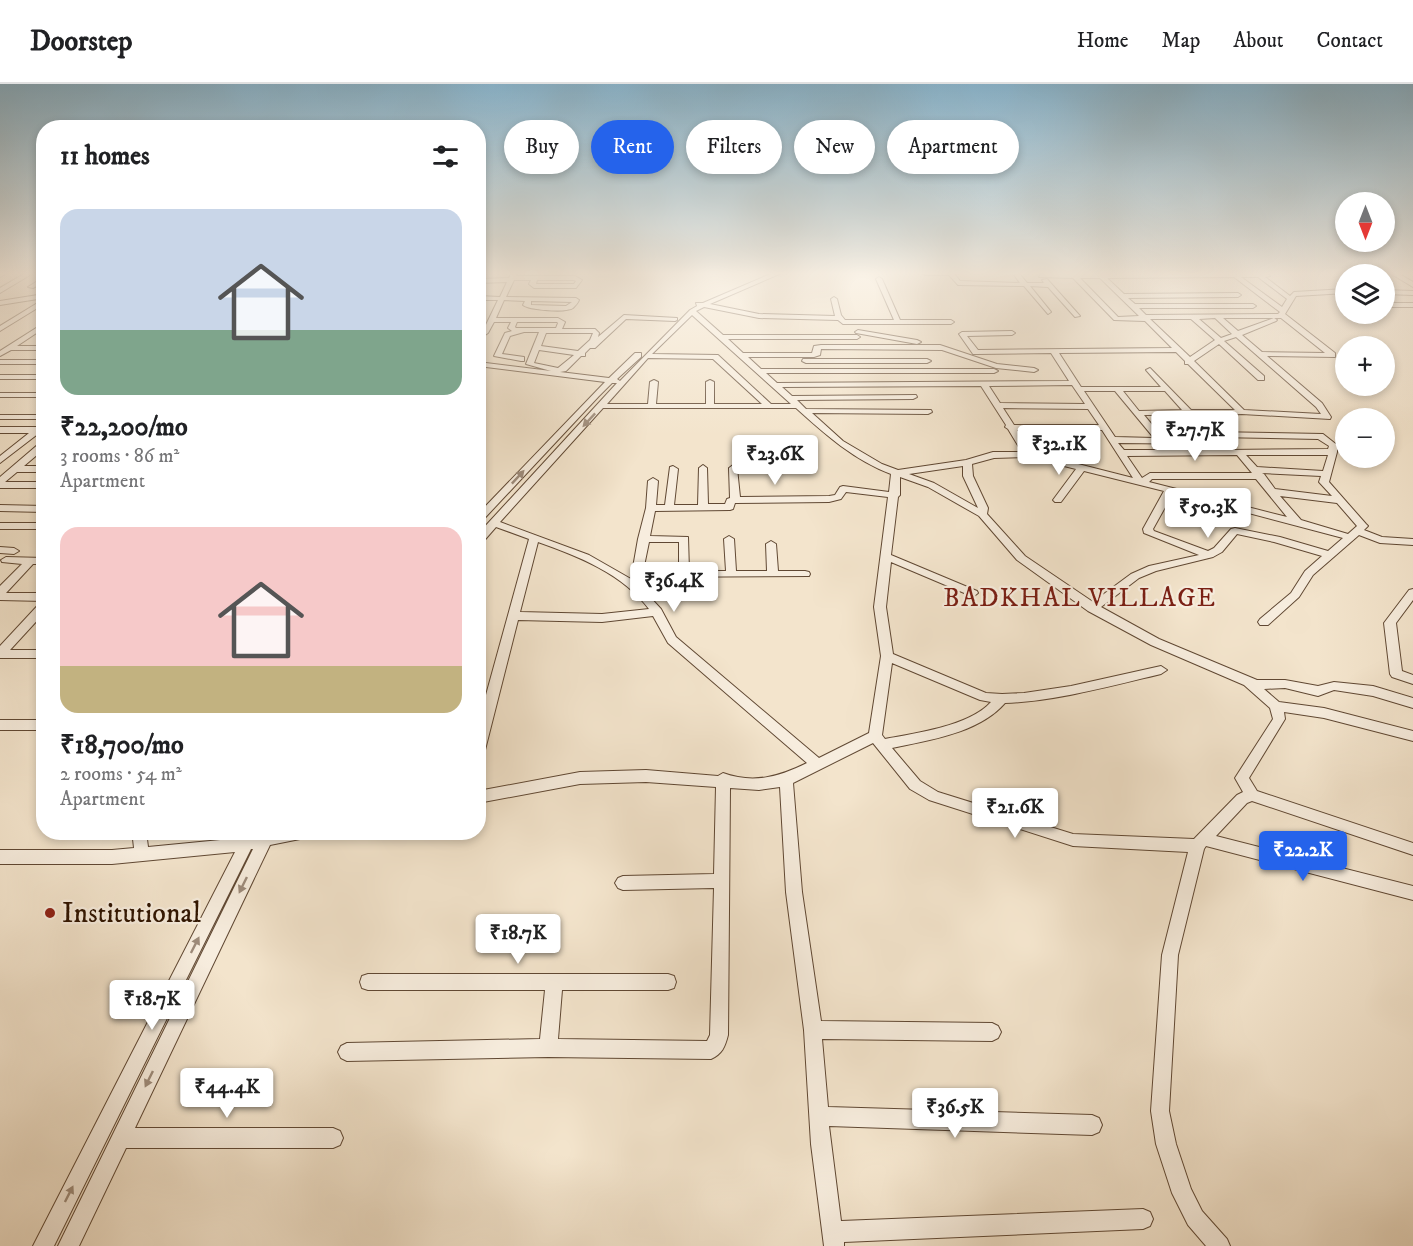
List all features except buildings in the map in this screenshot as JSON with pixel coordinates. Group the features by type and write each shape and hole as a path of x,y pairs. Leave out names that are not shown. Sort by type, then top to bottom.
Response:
{"street":[{"path":"512,326 511,328 515,330 558,330 560,326"},
{"path":"563,375 581,354 593,341 596,332 543,331 530,364 558,370 563,369 581,354 613,326"},
{"path":"486,512 608,383 667,326"},
{"path":"486,533 646,356 676,326"},
{"path":"713,326 772,385 840,443 879,466 931,485 982,514 1021,558 1092,608 1155,642 1215,666 1248,683 1276,706 1324,714 1413,736"},
{"path":"1151,326 1242,412"},
{"path":"1203,326 1261,378"},
{"path":"1137,413 1242,412 1327,417 1319,405 1228,326"},
{"path":"1188,362 1219,341 1261,326"},
{"path":"1262,354 1332,355 1296,326"},
{"path":"0,354 36,330"},
{"path":"508,332 535,333 527,357 521,359 498,357 508,332"},
{"path":"1012,333 962,334 976,352 1176,350"},
{"path":"723,337 858,334 946,348 996,366 1035,370"},
{"path":"28,335 36,335"},
{"path":"536,347 581,354"},
{"path":"747,358 814,355 817,353 817,348 821,347 946,348"},
{"path":"9,348 36,348"},
{"path":"1054,352 1141,483"},
{"path":"646,356 715,357 769,406"},
{"path":"747,358 927,362"},
{"path":"519,368 521,359"},
{"path":"486,361 620,385"},
{"path":"0,362 36,362"},
{"path":"1150,370 1225,453"},
{"path":"760,371 994,371"},
{"path":"0,377 36,377"},
{"path":"652,406 654,382"},
{"path":"710,382 710,406"},
{"path":"984,384 1028,454"},
{"path":"772,385 984,384 1167,389"},
{"path":"0,385 36,385"},
{"path":"1118,389 1160,440"},
{"path":"0,395 36,395"},
{"path":"0,402 10,395"},
{"path":"603,406 769,406 913,397"},
{"path":"798,405 928,412"},
{"path":"997,405 1090,407"},
{"path":"1261,414 1282,434"},
{"path":"0,417 36,417"},
{"path":"1009,427 1105,428"},
{"path":"0,430 36,430"},
{"path":"0,460 36,433"},
{"path":"1113,440 1282,434 1320,436 1333,445 1333,460 1324,482 1337,500 1363,526 1309,573 1295,595 1264,622"},
{"path":"1122,453 1333,452"},
{"path":"1240,453 1297,522"},
{"path":"0,484 17,467 36,454"},
{"path":"896,473 967,463 993,455 1028,454 1297,522 1380,540 1413,542"},
{"path":"967,463 966,470 983,508 982,514"},
{"path":"0,465 36,468"},
{"path":"1058,500 1082,467"},
{"path":"703,468 703,508"},
{"path":"733,468 735,500"},
{"path":"669,508 673,469"},
{"path":"896,473 880,607 887,656 878,740 915,785 934,796 1073,840 1199,842 1413,893"},
{"path":"1141,483 1150,476 1326,474"},
{"path":"635,587 651,508 652,481"},
{"path":"0,484 36,484"},
{"path":"651,508 730,507 730,501 735,500 829,499 838,497 843,489 895,495"},
{"path":"1169,491 1148,529 1149,533 1209,555"},
{"path":"1274,492 1337,500"},
{"path":"0,508 36,509"},
{"path":"495,524 565,548 635,587 657,612 672,640 817,764"},
{"path":"0,526 36,526"},
{"path":"1092,608 1134,576 1154,568 1184,563 1209,555 1218,550 1233,532 1238,531 1329,555"},
{"path":"486,719 534,538"},
{"path":"643,539 684,539 684,574"},
{"path":"729,539 731,574"},
{"path":"771,544 773,574"},
{"path":"886,556 973,593"},
{"path":"2,558 36,560"},
{"path":"0,594 31,560"},
{"path":"636,574 805,574"},
{"path":"1413,592 1390,622 1396,674 1413,680"},
{"path":"0,594 36,596"},
{"path":"513,616 602,618 657,612"},
{"path":"0,653 36,615"},
{"path":"0,653 36,654"},
{"path":"887,656 984,697 1001,700 1025,698 1161,670"},
{"path":"1248,683 1285,684 1318,691 1334,686 1373,691 1413,703"},
{"path":"486,796 580,778 646,776 759,784 786,780 817,764 878,740 955,728 987,714 998,706 1001,700"},
{"path":"1252,795 1242,778 1279,719 1276,706"},
{"path":"0,724 36,725"},
{"path":"346,1052 548,1048 711,1050 717,1044 723,780"},
{"path":"786,780 794,892 813,1030 819,1116 834,1239 1143,1219"},
{"path":"1220,1246 1195,1218 1182,1192 1166,1144 1160,1111 1170,955 1199,842 1242,799 1252,795 1413,849"},
{"path":"140,840 142,855"},
{"path":"0,856 142,855 239,840"},
{"path":"43,1246 256,840"},
{"path":"68,1246 257,840"},
{"path":"622,883 720,881"},
{"path":"368,982 668,982"},
{"path":"548,1048 554,982"},
{"path":"813,1030 992,1032"},
{"path":"819,1116 1092,1125"},
{"path":"120,1138 333,1138"}],"place":[{"name":"Institutional","path":"50,913"}],"district":[{"name":"BADKHAL VILLAGE","path":"1080,598"}]}
